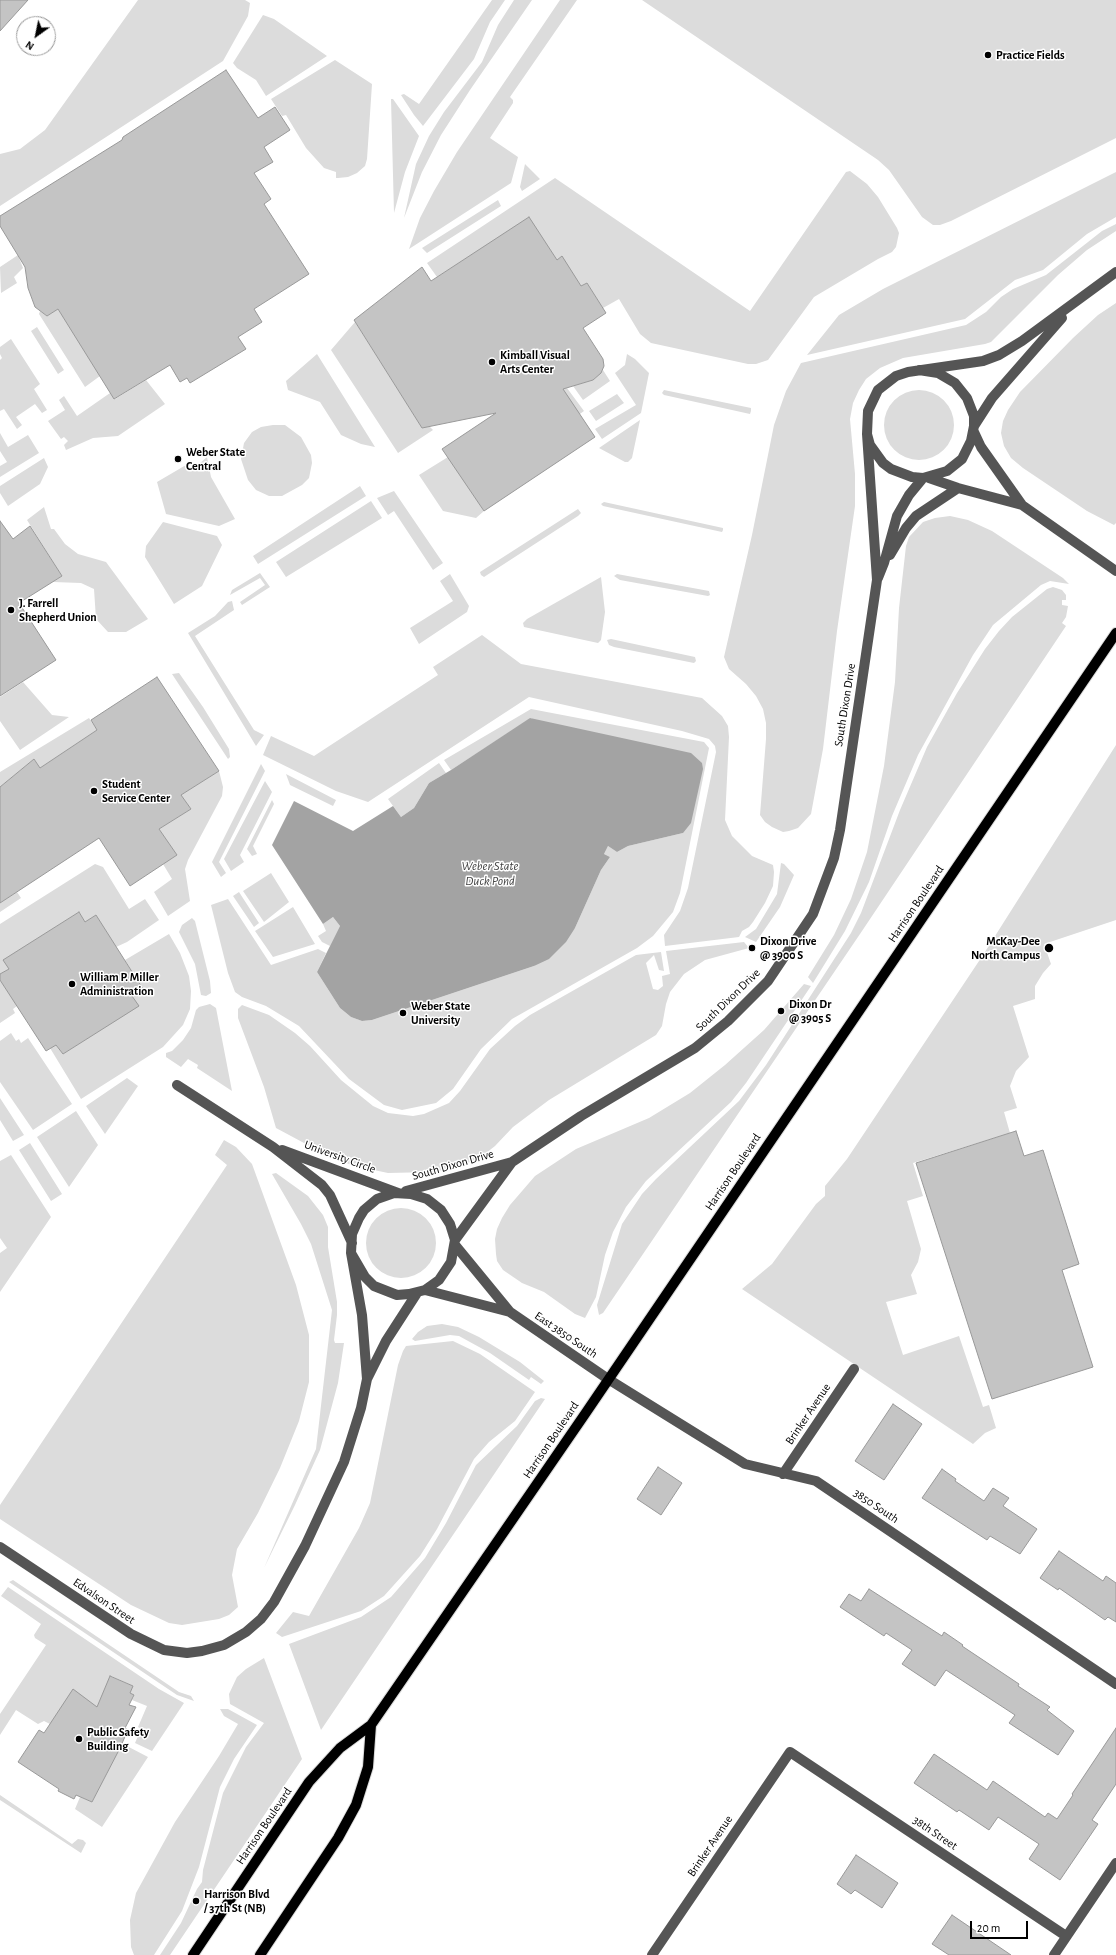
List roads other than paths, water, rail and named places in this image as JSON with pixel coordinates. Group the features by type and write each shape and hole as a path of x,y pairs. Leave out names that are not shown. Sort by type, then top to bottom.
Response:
{"main road":[{"name":"Harrison Boulevard","path":"193,1955 309,1782 340,1748 371,1725 1116,633"},
{"path":"260,1955 338,1838 354,1811 363,1788 368,1767 371,1725"}],"street":[{"path":"1022,505 925,478 912,477 891,470 876,454 867,434 868,411 878,390 896,376 919,370 983,361 999,355 1022,341 1116,272"},
{"path":"925,478 947,471 962,459 968,450 974,429 992,398 1074,304"},
{"path":"919,370 938,373 955,383 967,398 974,416 974,429 981,447 1022,505 1116,571"},
{"name":"South Dixon Drive","path":"455,1242 512,1162 538,1143 695,1048 747,1004 768,981 802,933 813,914 834,858 840,830 877,580 867,434"},
{"name":"South Dixon Drive","path":"877,580 884,563 897,516 909,495 925,478"},
{"path":"884,563 906,528 916,516 958,488"},
{"name":"University Circle","path":"177,1085 273,1146 322,1185 330,1195 351,1248"},
{"name":"University Circle","path":"273,1146 400,1193"},
{"name":"South Dixon Drive","path":"400,1193 512,1162"},
{"path":"400,1193 420,1196 435,1204 446,1217 455,1242 450,1262 446,1272 439,1280 421,1291 386,1341 367,1379 362,1315 351,1248 355,1226 364,1210 378,1199 400,1193"},
{"name":"East 3850 South","path":"455,1242 510,1312 608,1379"},
{"path":"351,1248 364,1277 374,1286 397,1294 421,1291"},
{"name":"East 3850 South","path":"421,1291 510,1312"},
{"name":"Brinker Avenue","path":"783,1474 854,1369"},
{"name":"Edvalson Street","path":"0,1547 131,1634 164,1650 187,1652 202,1651 224,1645 246,1632 261,1619 274,1602 305,1546 344,1462 361,1408 367,1379"},
{"name":"3850 South","path":"608,1379 745,1464 816,1481 1116,1684"},
{"name":"Brinker Avenue","path":"652,1955 790,1752"},
{"name":"38th Street","path":"790,1752 1066,1936"},
{"path":"1054,1955 1116,1863"}],"water":[{"name":"Weber State Duck Pond","path":"530,718 691,753 702,763 703,769 691,823 683,833 628,846 617,852 608,846 604,854 610,857 601,870 575,928 566,942 549,959 534,966 372,1020 362,1021 351,1017 340,1008 317,972 340,926 333,917 323,924 272,845 294,801 353,831 393,806 401,817 414,808 429,783"}],"place":[{"name":"Practice Fields","path":"988,55"},
{"name":"Kimball Visual Arts Center","path":"492,362"},
{"name":"Weber State Central","path":"178,459"},
{"name":"J. Farrell Shepherd Union","path":"11,610"},
{"name":"Student Service Center","path":"94,791"},
{"name":"Dixon Drive @ 3900 S","path":"752,948"},
{"name":"McKay-Dee North Campus","path":"1049,948"},
{"name":"William P. Miller Administration","path":"72,984"},
{"name":"Dixon Dr @ 3905 S","path":"781,1011"},
{"name":"Weber State University","path":"403,1013"},
{"name":"Public Safety Building","path":"79,1739"},
{"name":"Harrison Blvd / 37th St (NB)","path":"196,1901"}]}
